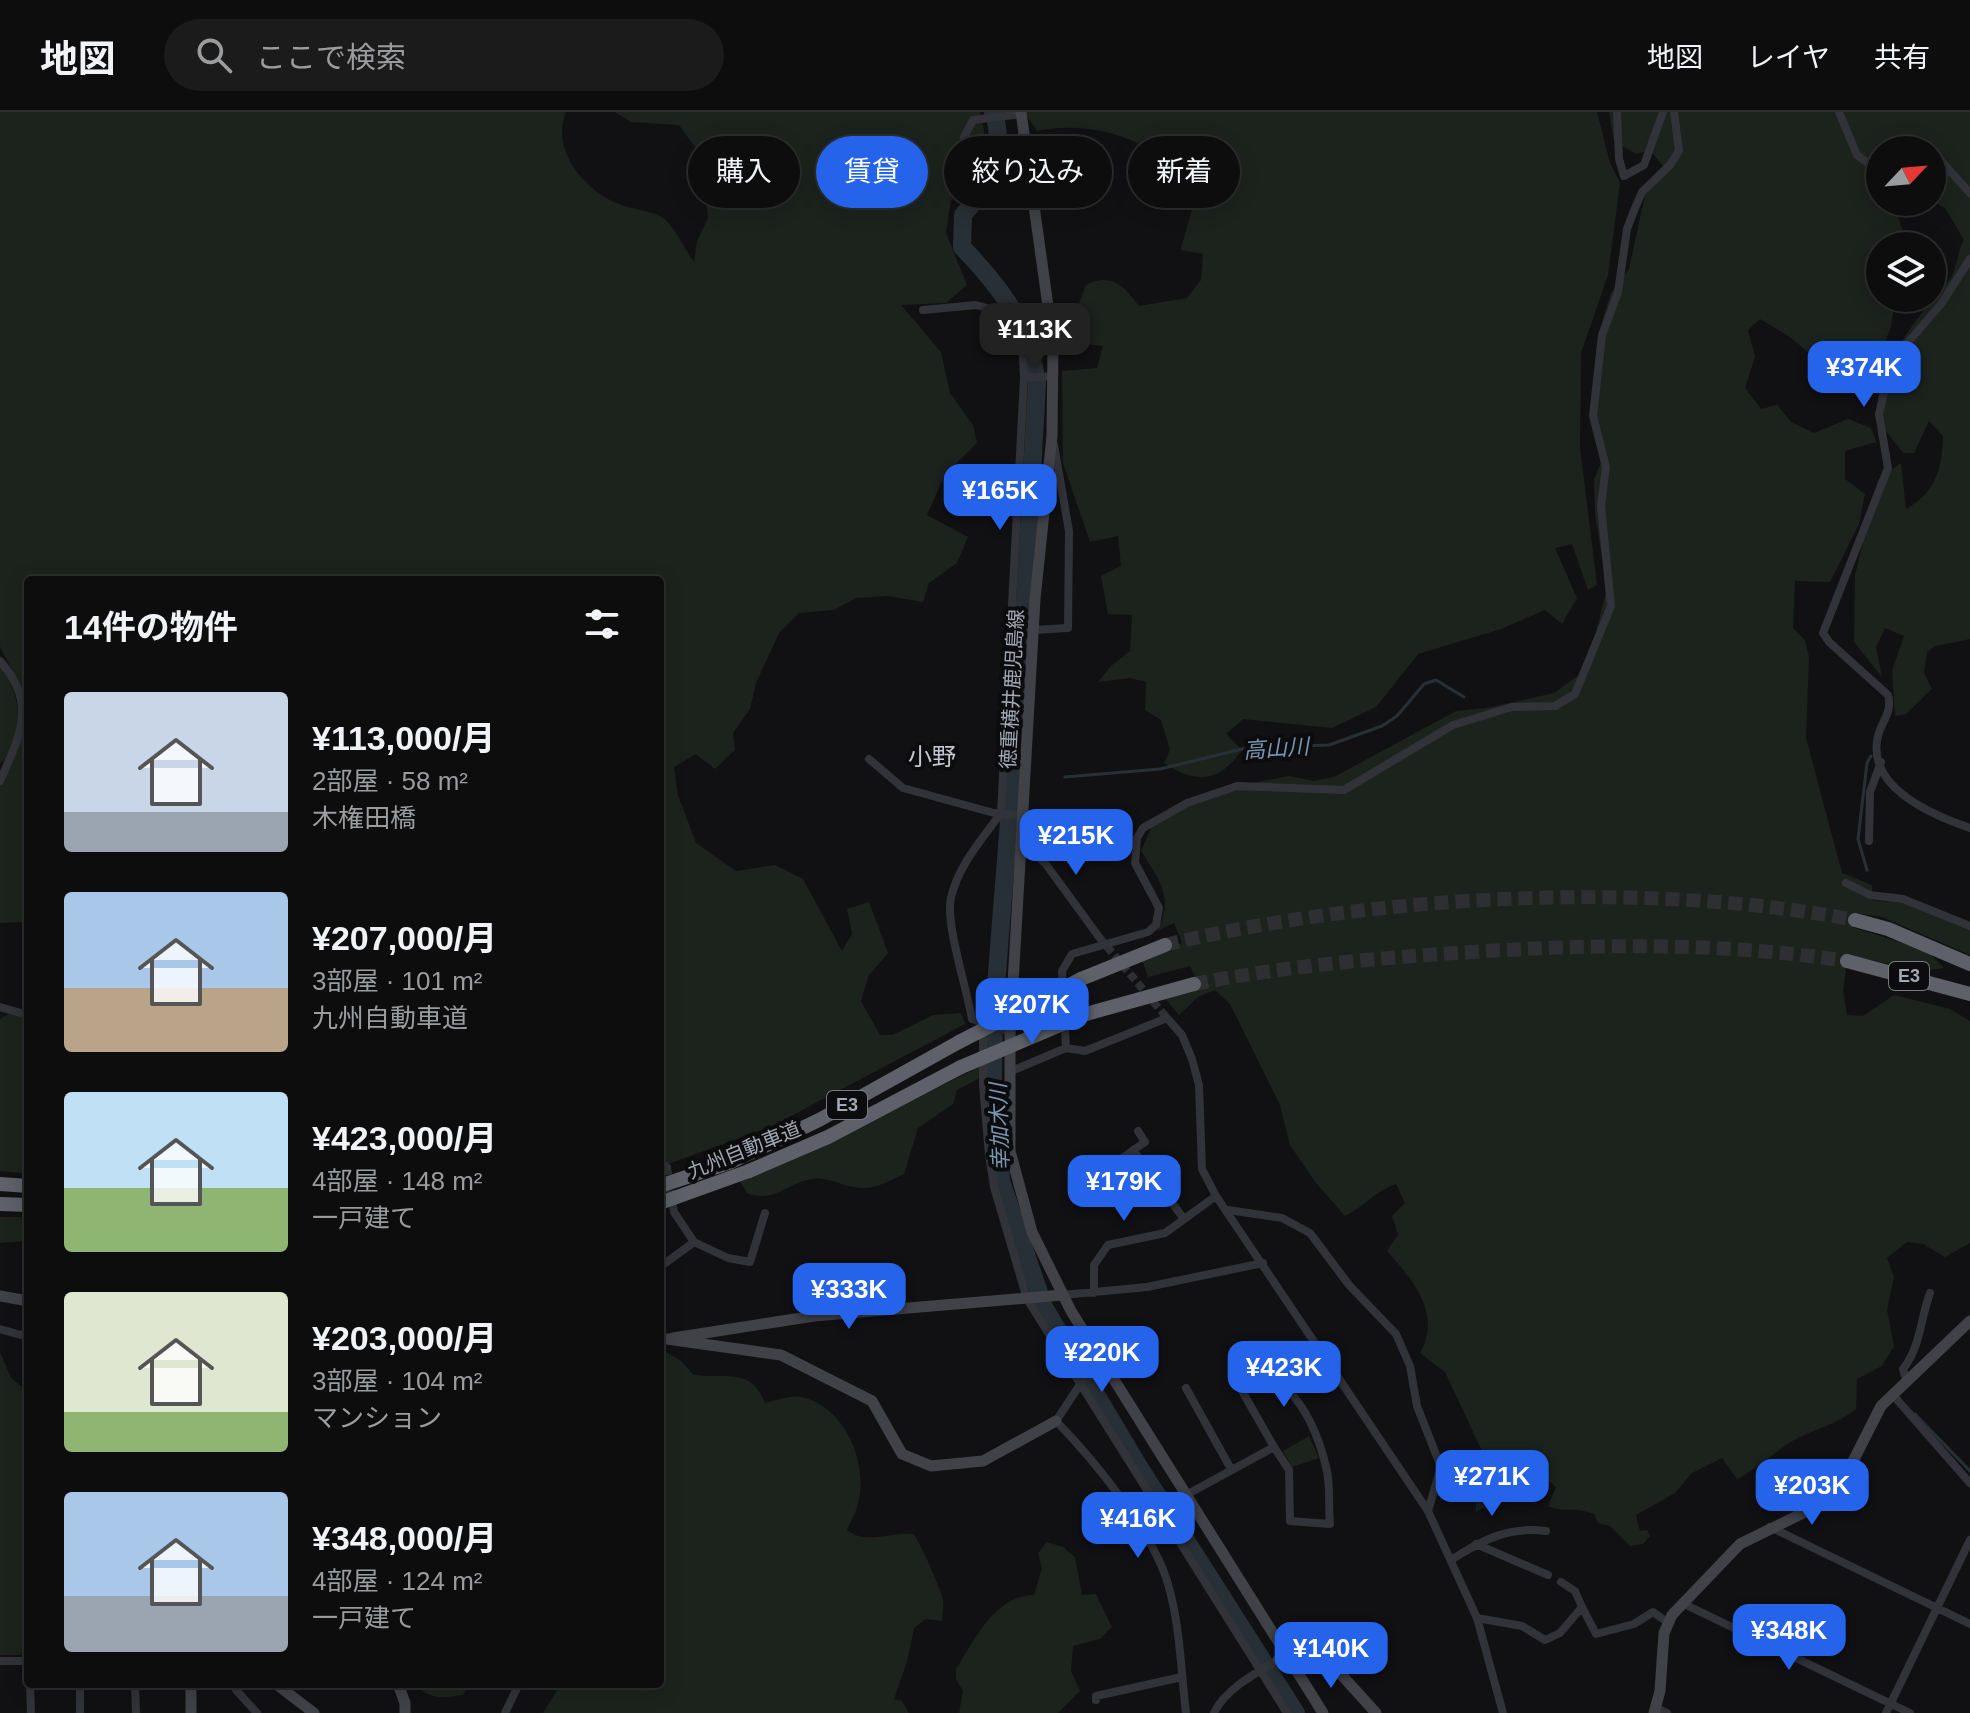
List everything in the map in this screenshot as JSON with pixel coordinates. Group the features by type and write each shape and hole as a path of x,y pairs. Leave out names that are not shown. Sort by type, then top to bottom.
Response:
{"highway":[{"name":"E3","path":"1855,920 1888,929 1970,964"},
{"name":"九州自動車道","path":"664,1185 731,1162 819,1120 1081,979 1165,945"},
{"name":"E3","path":"1847,961 1970,994"},
{"name":"九州自動車道","path":"664,1202 749,1171 828,1137 961,1067 1086,1014 1194,984"},
{"path":"0,1184 24,1186"},
{"path":"0,1204 24,1205"}],"main road":[{"name":"徳重横井鹿児島線","path":"1021,113 1052,333 1052,436 1034,630 1024,844 1008,1031 1008,1131 1017,1183 1032,1232 1058,1295 1102,1369 1186,1495 1282,1658 1323,1713"},
{"path":"664,1336 814,1316 1058,1295"},
{"path":"0,1296 24,1300"},
{"path":"1659,1711 1667,1622 1682,1603 1730,1551 1770,1527 1811,1509 1842,1483 1871,1422 1893,1395 1970,1321"},
{"path":"664,1336 781,1355 872,1401 902,1454 931,1466 983,1461 1056,1421"},
{"path":"1282,1658 1338,1671 1376,1713"},
{"path":"191,1688 191,1713"},
{"path":"281,1688 314,1713"},
{"path":"399,1688 405,1713"}],"street":[{"path":"1617,112 1619,159 1624,176 1644,165 1663,112"},
{"path":"1066,1048 1062,971 1065,960 1072,954 1148,932 1159,916 1155,898 1135,863 1134,851 1143,828 1204,794 1237,786 1344,790 1453,725 1512,707 1555,706 1575,694 1611,606 1601,506 1606,467 1593,416 1602,335 1618,292 1627,229 1638,200 1679,151 1674,112"},
{"path":"1839,112 1857,155 1866,162"},
{"path":"965,136 973,120 1021,113"},
{"path":"1946,166 1970,193"},
{"path":"1970,259 1941,304 1891,362 1879,414 1888,468 1877,490 1866,530 1847,565 1824,623 1823,633 1888,695 1889,713 1877,740 1881,762 1890,780 1923,810 1970,828"},
{"path":"923,310 976,305 1005,313 1022,340 1024,378 1002,813 967,860 951,898 949,926 961,959 972,1019 1008,1031"},
{"path":"1024,378 1052,376"},
{"path":"1034,630 1068,628 1069,531 1052,436"},
{"path":"1019,485 1048,486"},
{"path":"0,661 13,678 24,708 23,729 0,781"},
{"path":"869,759 903,788 1025,816"},
{"path":"1869,841 1870,792 1881,762"},
{"path":"1024,844 1045,863 1099,937"},
{"path":"1846,883 1870,895 1903,899 1970,926"},
{"path":"0,1007 24,1014"},
{"path":"1009,1072 1066,1048 1085,1051 1167,1018 1182,1035 1199,1085 1202,1169 1216,1196 1428,1511 1477,1618 1503,1713"},
{"path":"986,1024 983,1085 994,1187 1031,1298 1287,1713"},
{"path":"1107,1169 1145,1142 1138,1131"},
{"path":"1133,1150 1184,1219"},
{"path":"1094,1293 1094,1265 1108,1245 1121,1240 1158,1236 1216,1196"},
{"path":"1228,1210 1282,1218 1310,1233 1349,1285 1396,1334 1410,1366 1417,1406 1441,1467 1428,1511"},
{"path":"674,1212 694,1242 728,1258 750,1262 765,1213"},
{"path":"664,1264 694,1242"},
{"path":"1058,1295 1147,1287 1263,1263"},
{"path":"1907,1382 1903,1369 1919,1345 1920,1321 1930,1293"},
{"path":"0,1329 24,1334"},
{"path":"1245,1366 1262,1370 1292,1392 1310,1421 1327,1469 1330,1524 1290,1521 1289,1470 1274,1447 1234,1377 1245,1366"},
{"path":"1102,1369 1082,1381 1056,1421 1094,1460 1162,1570 1171,1600 1186,1713"},
{"path":"1186,1388 1231,1469"},
{"path":"1893,1395 1970,1483"},
{"path":"1186,1495 1274,1447"},
{"path":"1770,1527 1970,1624"},
{"path":"1451,1560 1494,1534 1509,1535 1524,1529 1546,1531"},
{"path":"1888,1708 1970,1540"},
{"path":"1476,1544 1548,1575"},
{"path":"1561,1582 1575,1591 1596,1634 1634,1624 1653,1612 1667,1622"},
{"path":"1682,1603 1888,1708 1910,1713"},
{"path":"1477,1618 1522,1626 1545,1640 1560,1633 1582,1607"},
{"path":"1214,1713 1219,1702 1282,1658"},
{"path":"0,1661 24,1661"},
{"path":"1096,1700 1096,1696 1182,1677"},
{"path":"30,1688 31,1713"},
{"path":"80,1688 80,1713"},
{"path":"135,1688 136,1713"},
{"path":"238,1688 236,1690 257,1713"},
{"path":"505,1713 517,1688"}],"shaded area":[{"path":"0,112 566,112 562,126 563,141 567,154 583,179 606,198 666,220 694,262 697,241 708,218 707,208 800,208 800,136 688,137 679,125 631,122 615,112 980,112 985,136 944,136 944,208 950,208 946,233 967,285 946,303 901,305 941,352 950,393 973,425 977,443 945,474 927,515 968,537 957,563 929,583 923,602 888,596 856,598 834,610 799,613 779,633 756,683 750,709 733,733 735,750 715,769 696,754 674,767 678,795 696,843 736,871 775,865 803,879 842,951 852,934 847,909 869,902 888,953 869,975 861,1001 880,1035 893,1035 933,1015 961,1013 965,1024 772,1126 664,1166 664,576 24,576 24,701 0,647"},
{"path":"1024,112 1597,112 1610,163 1620,183 1608,275 1581,353 1580,448 1597,585 1588,590 1572,544 1555,548 1577,598 1562,624 1545,610 1501,629 1418,654 1376,707 1332,728 1243,719 1226,734 1242,750 1225,769 1216,774 1197,777 1164,763 1170,750 1161,720 1145,710 1146,682 1130,678 1098,682 1111,666 1130,651 1132,615 1108,614 1101,576 1121,566 1118,536 1090,542 1063,463 1062,371 1097,368 1103,346 1077,343 1068,332 1086,285 1103,280 1116,283 1139,306 1187,298 1201,280 1203,254 1181,250 1192,208 1240,208 1240,136 1128,136 1128,140 1083,128 1037,131"},
{"path":"1609,112 1970,112 1970,639 1935,646 1927,652 1924,673 1932,689 1906,714 1895,716 1892,671 1904,636 1885,628 1876,647 1882,677 1854,642 1855,575 1878,480 1901,463 1906,509 1931,487 1939,469 1943,436 1929,421 1914,453 1903,453 1881,422 1878,399 1890,362 1913,325 1923,312 1946,312 1946,284 1952,276 1964,240 1946,210 1946,136 1866,136 1866,216 1898,216 1903,232 1866,232 1866,312 1893,312 1891,327 1878,359 1852,370 1828,369 1790,337 1760,319 1748,330 1755,357 1745,388 1761,409 1777,405 1791,422 1814,433 1848,419 1871,428 1876,442 1845,451 1845,479 1865,494 1859,524 1830,582 1795,581 1793,628 1805,640 1809,657 1806,738 1842,873 1872,885 1872,900 1903,903 1970,930 1970,955 1882,917 1855,913 1852,927 1927,951 1944,968 1922,971 1848,955 1843,990 1847,1015 1863,1016 1894,995 1950,1009 1970,1021 1970,1243 1945,1257 1923,1244 1907,1242 1887,1258 1894,1277 1887,1310 1894,1346 1882,1366 1857,1379 1856,1409 1840,1420 1789,1443 1737,1479 1722,1458 1692,1473 1675,1493 1636,1515 1640,1531 1647,1530 1650,1536 1643,1544 1630,1546 1610,1526 1598,1523 1594,1514 1548,1506 1556,1487 1550,1482 1518,1478 1507,1492 1476,1512 1475,1491 1490,1468 1445,1372 1420,1353 1428,1325 1426,1311 1415,1286 1387,1251 1398,1235 1392,1216 1405,1203 1396,1184 1345,1216 1316,1183 1290,1145 1280,1105 1230,1004 1215,990 1198,997 1179,1015 1164,997 1200,987 1190,966 1148,977 1142,960 1182,943 1174,923 1157,931 1165,909 1165,899 1159,880 1141,851 1154,821 1221,789 1289,776 1314,781 1334,777 1456,711 1487,708 1554,693 1579,675 1594,640 1607,588 1595,514 1594,479 1604,456 1591,416 1604,315 1611,293 1629,269 1645,195 1667,171 1650,150 1637,154 1614,142"},
{"path":"0,660 16,699 19,725 10,751 0,764"},
{"path":"24,728 24,923 0,923 0,772 13,755"},
{"path":"10,1013 24,1016 24,1174 0,1171 0,1019"},
{"path":"981,1066 982,1077 957,1090 953,1104 918,1128 904,1174 894,1179 878,1186 862,1188 814,1179 766,1196 748,1194 740,1182 833,1141"},
{"path":"0,1217 24,1217 24,1241 0,1243"},
{"path":"664,1351 680,1360 694,1375 745,1379 753,1384 765,1403 801,1397 831,1412 851,1440 860,1474 857,1507 847,1530 862,1537 913,1534 943,1600 942,1621 926,1619 914,1628 907,1662 894,1699 902,1701 909,1713 543,1713 559,1688 664,1688"},
{"path":"0,1352 11,1378 24,1389 24,1655 0,1655"},
{"path":"1309,1436 1319,1458 1292,1467 1283,1451"},
{"path":"1047,1542 1063,1547 1075,1557 1082,1595 1096,1594 1112,1627 1100,1639 1073,1646 1071,1671 1080,1691 1058,1713 959,1713 963,1691 956,1679 956,1669 979,1632 997,1611 1008,1602 1034,1595 1042,1568 1038,1553"},
{"path":"419,1688 467,1688 463,1695 442,1697 425,1693"}],"waterway":[{"name":"幸加木川","path":"993,112 997,126 996,154 980,193 963,215 962,247 1012,308 1027,342 1037,382 1022,657 994,1011 993,1081 1001,1181 1044,1307 1138,1465 1296,1713"},
{"name":"高山川","path":"1065,777 1160,769 1246,748 1329,745 1382,726 1397,716 1424,684 1436,680 1464,697"},
{"path":"1867,870 1858,839 1867,763 1871,756"},
{"path":"1915,1414 1970,1471"}],"tunnel":[{"path":"1165,945 1330,914 1509,899 1600,897 1688,900 1855,920"},
{"path":"1099,937 1167,1018"},
{"path":"1194,984 1366,960 1565,947 1659,946 1753,950 1847,961"},
{"path":"667,1167 674,1212"}],"district":[{"name":"小野","path":"932,757"}]}
